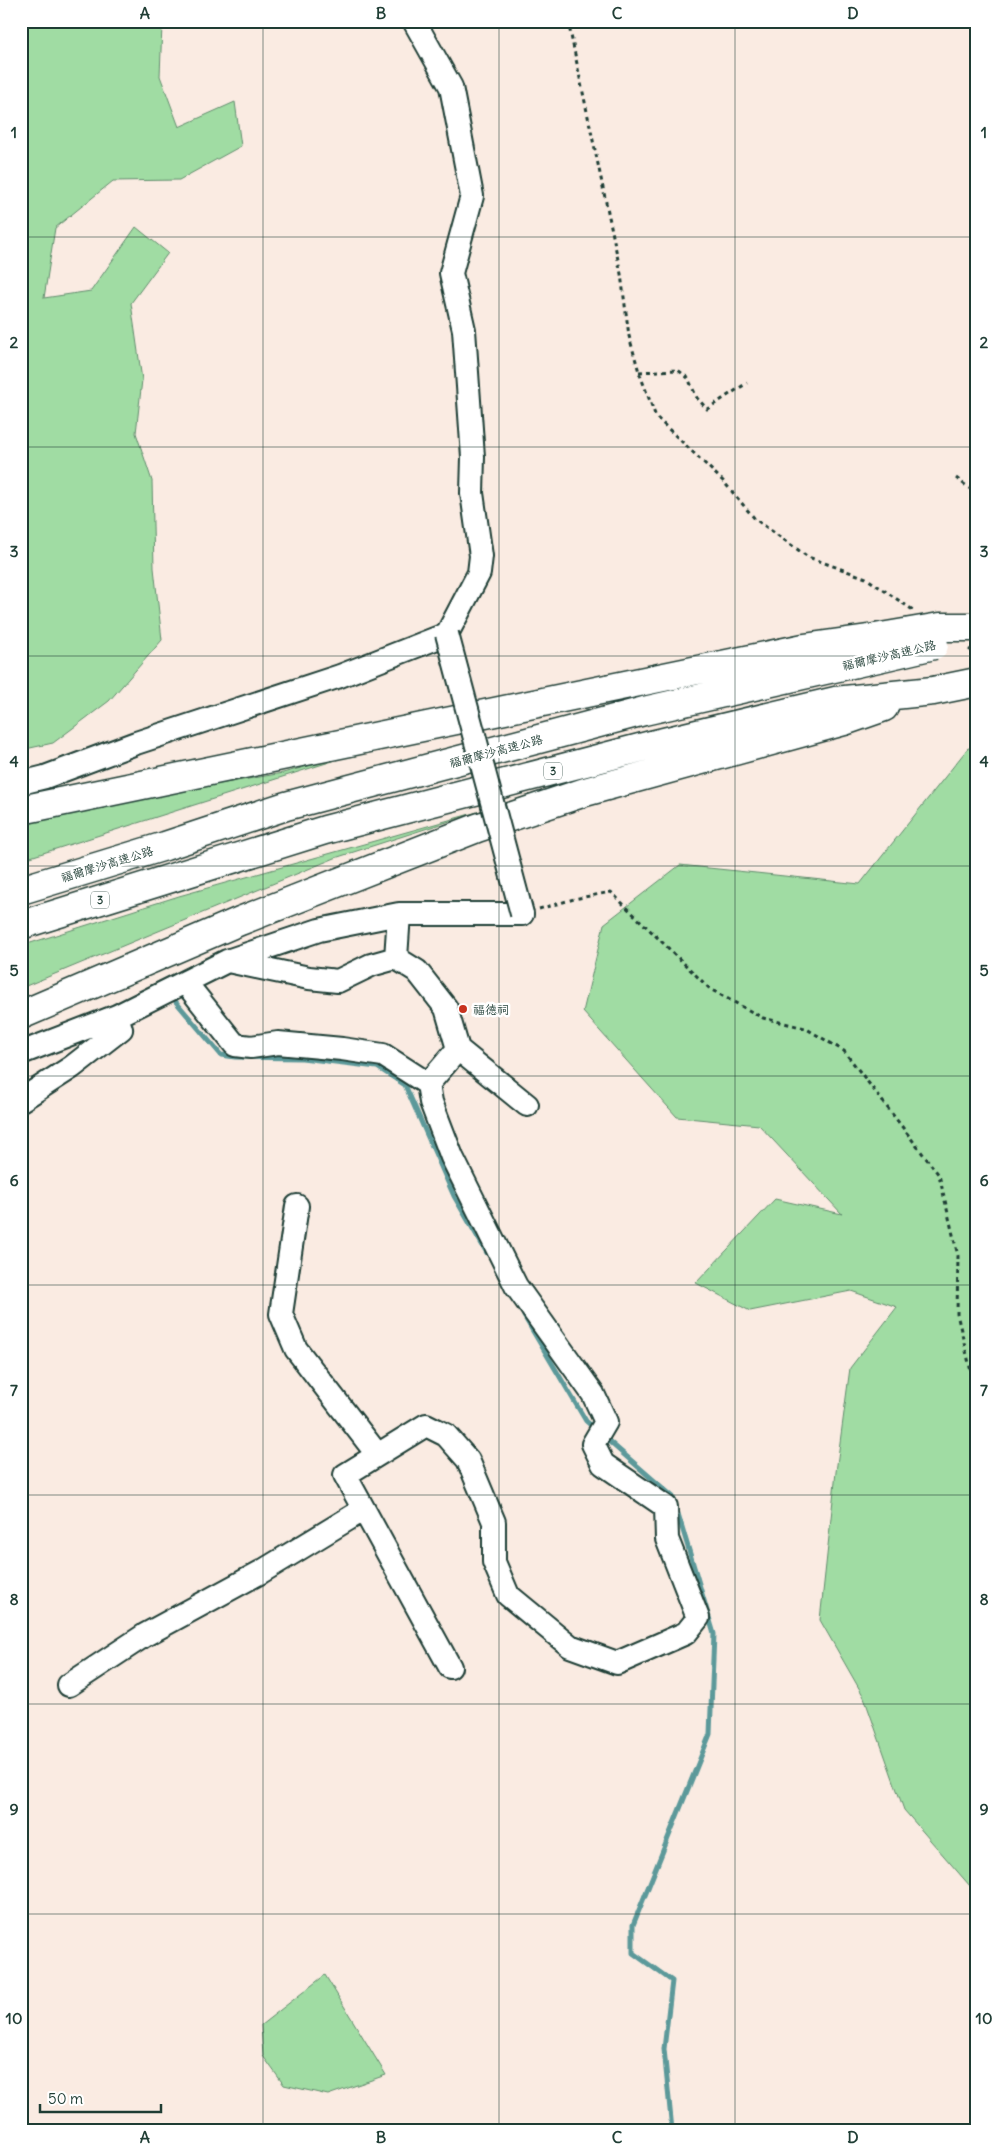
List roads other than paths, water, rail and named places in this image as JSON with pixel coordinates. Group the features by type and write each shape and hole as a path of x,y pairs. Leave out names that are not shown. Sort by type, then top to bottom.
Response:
{"highway":[{"path":"21,810 804,648 877,648 940,627 971,635"},
{"name":"福爾摩沙高速公路","path":"21,890 165,846 286,806 877,648"},
{"name":"3","path":"21,925 324,830 651,745 835,701 932,691 977,682"},
{"path":"21,1016 240,921 477,828 585,792 844,721 932,691"}],"lane":[{"path":"21,783 45,777 136,743 340,676 447,634 479,573 481,556 472,493 472,457 464,330 451,273 472,196 451,87 414,21"},
{"path":"21,1053 117,1016 227,960 319,930 399,914 522,914 447,634"},
{"path":"396,958 399,914"},
{"path":"227,960 309,978 338,981 371,965 396,958 417,971 446,1008 458,1049 527,1105"},
{"path":"185,982 235,1045 251,1047 278,1043 384,1055 428,1084 431,1102 452,1157 516,1286 593,1394 606,1422 593,1444 603,1464 666,1507 667,1539 698,1618 686,1633 618,1663 570,1646 508,1595 494,1562 494,1522 468,1460 446,1435 426,1425 376,1454 345,1475 450,1667"},
{"path":"21,1100 72,1067 121,1029 117,1016"},
{"path":"428,1084 458,1049"},
{"path":"297,1206 281,1314 296,1349 376,1454"},
{"path":"69,1685 145,1635 261,1572 363,1510"}],"waterway":[{"path":"176,1002 221,1055 302,1058 377,1067 405,1085 454,1196 487,1253"},
{"path":"524,1316 586,1421 595,1429"},
{"path":"604,1437 673,1497 714,1634 710,1734 633,1925 633,1953 672,1981 664,2049 672,2130"}],"place":[{"name":"福德祠","path":"463,1009"}]}
